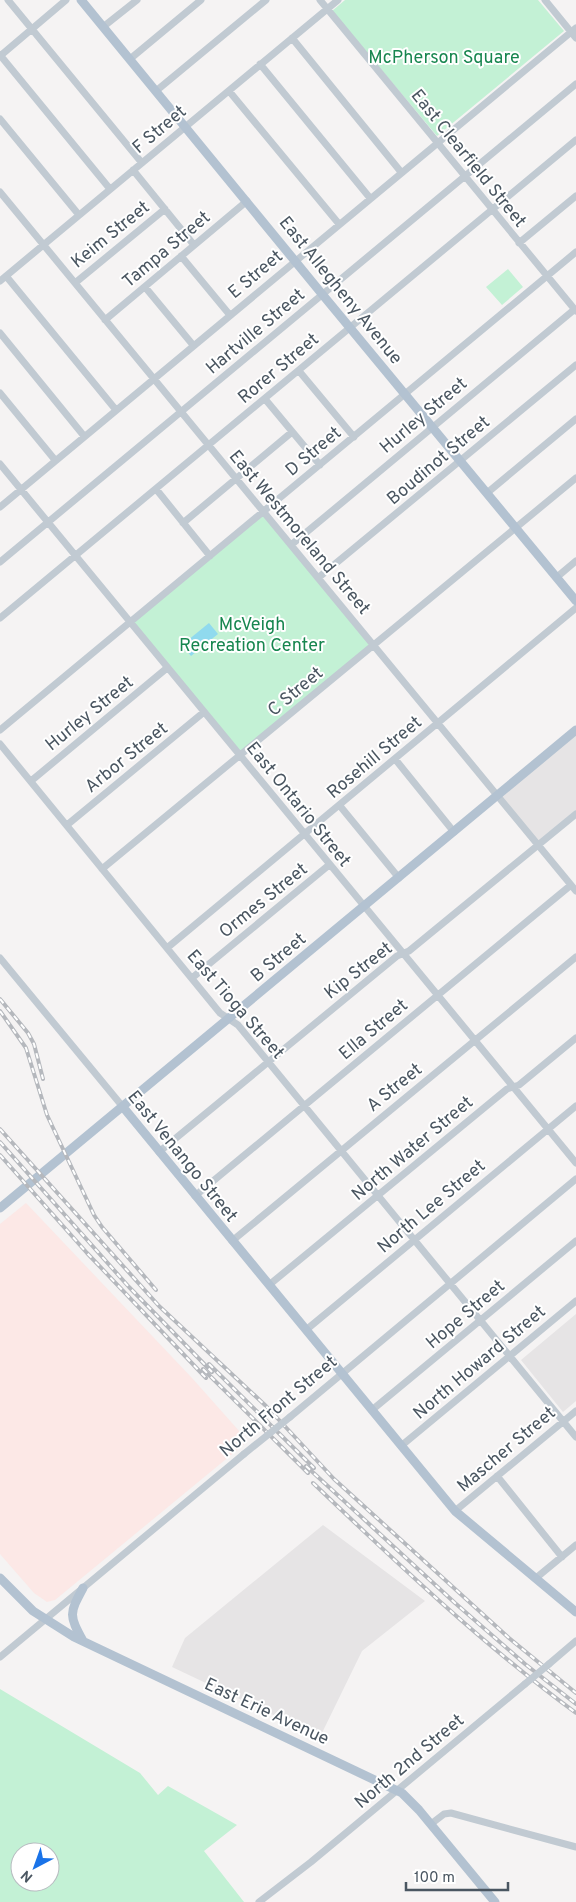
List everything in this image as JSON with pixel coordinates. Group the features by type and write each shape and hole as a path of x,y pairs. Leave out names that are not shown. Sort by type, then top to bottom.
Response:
{"main road":[{"name":"East Allegheny Avenue","path":"81,0 576,601"},
{"name":"B Street","path":"0,1208 576,730"},
{"name":"East Venango Street","path":"123,1107 455,1511 576,1612"},
{"name":"East Erie Avenue","path":"0,1578 16,1596 45,1620 83,1642 397,1791 413,1803 495,1902"},
{"path":"82,1588 73,1607 72,1614 73,1623 83,1642"}],"street":[{"path":"8,0 142,163"},
{"path":"66,0 0,56 110,188"},
{"path":"103,27 136,0"},
{"path":"130,60 201,0"},
{"path":"156,92 266,0"},
{"name":"East Clearfield Street","path":"320,0 575,310"},
{"name":"F Street","path":"3,278 338,0"},
{"path":"545,0 574,32"},
{"name":"E Street","path":"0,506 338,224 574,32"},
{"path":"292,38 401,172"},
{"path":"260,64 370,198"},
{"name":"Hartville Street","path":"0,562 576,84"},
{"path":"229,90 338,224"},
{"path":"0,119 78,215"},
{"name":"Rorer Street","path":"0,618 576,140"},
{"path":"133,170 194,244"},
{"name":"East Westmoreland Street","path":"0,192 574,888"},
{"path":"519,243 576,196"},
{"name":"Tampa Street","path":"105,320 247,201"},
{"name":"Keim Street","path":"75,283 165,209"},
{"name":"D Street","path":"0,730 576,252"},
{"path":"181,256 230,314"},
{"path":"3,278 116,410"},
{"path":"145,287 193,345"},
{"name":"Hurley Street","path":"291,545 575,310"},
{"path":"0,333 84,436"},
{"name":"Boudinot Street","path":"318,578 576,365"},
{"path":"299,371 354,437"},
{"path":"0,393 55,460"},
{"path":"265,399 320,465"},
{"path":"487,492 576,419"},
{"path":"183,523 292,432"},
{"name":"East Ontario Street","path":"0,464 576,1163"},
{"name":"C Street","path":"102,869 576,478"},
{"path":"156,489 210,556"},
{"path":"556,577 576,562"},
{"name":"Rosehill Street","path":"167,948 576,608"},
{"name":"Hurley Street","path":"31,781 167,668"},
{"name":"Arbor Street","path":"67,825 204,712"},
{"name":"East Tioga Street","path":"0,744 220,1013 238,1026 576,1436"},
{"path":"394,759 454,832"},
{"path":"340,806 399,878"},
{"name":"Kip Street","path":"159,1152 397,956 409,951 576,814"},
{"name":"Ormes Street","path":"192,978 330,865"},
{"name":"Ella Street","path":"195,1196 437,995 574,888"},
{"name":"A Street","path":"232,1241 576,956"},
{"name":"East Venango Street","path":"0,958 123,1107"},
{"name":"North Water Street","path":"269,1285 507,1089 519,1085 576,1038"},
{"name":"North Lee Street","path":"306,1330 576,1106"},
{"name":"North Front Street","path":"0,1657 576,1179"},
{"name":"Hope Street","path":"372,1410 576,1241"},
{"name":"North Howard Street","path":"401,1446 576,1301"},
{"name":"Mascher Street","path":"455,1511 576,1411"},
{"path":"497,1476 562,1556"},
{"path":"536,1578 576,1545"},
{"name":"North 2nd Street","path":"259,1902 312,1862 576,1641"},
{"path":"431,1824 444,1814 451,1813 576,1847"}],"shaded area":[{"path":"576,730 576,814 538,845 498,796"},
{"path":"26,1203 192,1378 248,1441 55,1600 47,1602 34,1593 0,1554 0,1224"},
{"path":"576,1314 576,1401 563,1412 521,1360"},
{"path":"323,1525 425,1601 362,1651 320,1737 172,1667 185,1638"}],"green space":[{"name":"McPherson Square","path":"345,0 538,0 564,31 437,136 332,11"},
{"path":"508,269 523,287 502,305 486,287"},
{"name":"McVeigh Recreation Center","path":"264,512 373,645 240,756 130,623"},
{"path":"0,1689 140,1773 158,1795 168,1786 237,1825 204,1851 244,1902 0,1902"}],"water":[{"path":"209,623 218,634 191,656 182,645"}],"railway":[{"path":"0,999 28,1033 34,1044 43,1079"},
{"path":"0,1011 26,1048 47,1115 94,1215 156,1290"},
{"path":"0,1129 159,1306 266,1406 334,1479 509,1638 576,1693"},
{"path":"0,1142 129,1287 212,1372"},
{"path":"0,1155 87,1253 206,1378"},
{"path":"209,1364 314,1468"},
{"path":"203,1369 308,1473"},
{"path":"306,1466 455,1603 525,1664 576,1704"},
{"path":"313,1483 408,1573 474,1631 541,1687 576,1713"}]}
